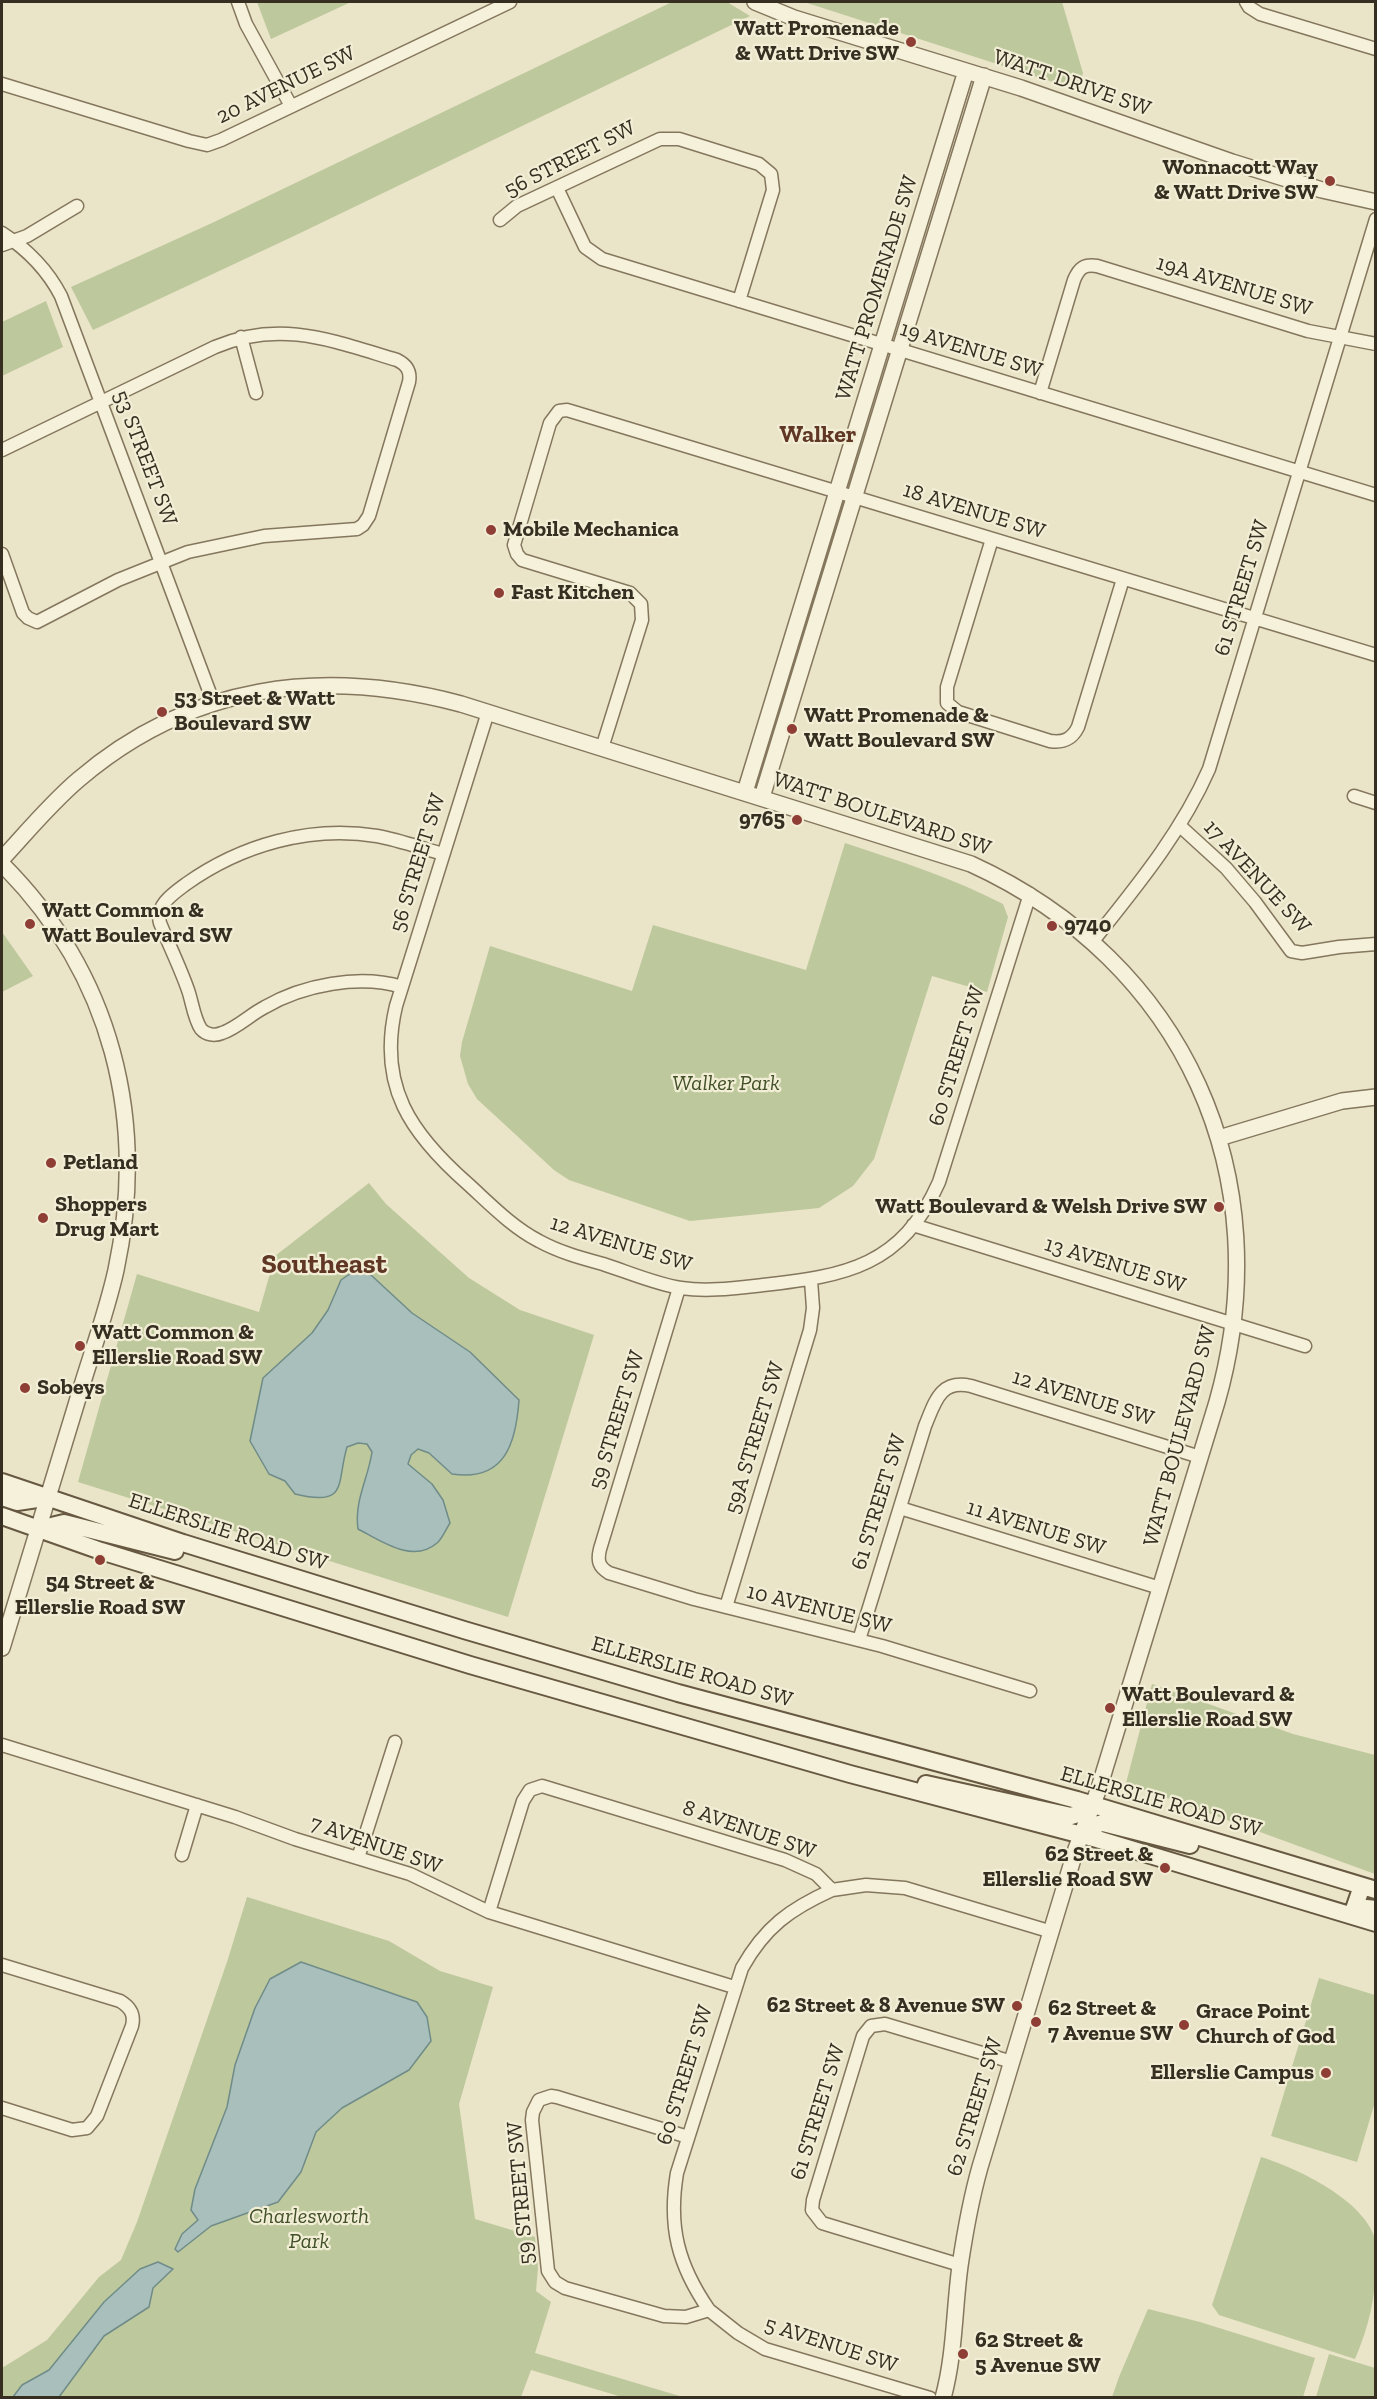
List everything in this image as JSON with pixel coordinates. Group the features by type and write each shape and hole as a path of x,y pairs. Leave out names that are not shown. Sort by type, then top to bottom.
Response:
{"main road":[{"name":"ELLERSLIE ROAD SW","path":"2,1482 244,1562 464,1630 678,1693 1093,1805 1369,1888"},
{"path":"2,1497 17,1502 48,1498"},
{"path":"2,1516 101,1551 470,1665 850,1774 1081,1835 1376,1923"},
{"path":"39,1529 64,1523 189,1554 244,1562"},
{"path":"850,1774 937,1786 1071,1816 1084,1812 1093,1805"},
{"path":"1081,1835 1090,1826 1103,1823 1196,1846 1256,1854"},
{"path":"1353,1915 1369,1888"},
{"path":"1353,1915 1366,1908 1376,1910"}],"street":[{"path":"238,2 246,24 291,106"},
{"name":"20 AVENUE SW","path":"2,84 207,145 510,2"},
{"name":"WATT DRIVE SW","path":"755,2 794,18 984,76 1254,169 1322,190 1376,202"},
{"path":"1246,2 1249,7 1260,14 1376,49"},
{"name":"WATT PROMENADE SW","path":"745,792 966,71"},
{"name":"WATT PROMENADE SW","path":"762,797 984,76"},
{"name":"56 STREET SW","path":"500,220 517,206 660,139 679,139 759,164 771,174 772,194 739,301"},
{"name":"19 AVENUE SW","path":"557,188 583,243 592,254 1376,495"},
{"path":"2,233 8,243 27,236 77,206"},
{"name":"61 STREET SW","path":"1093,941 1180,826 1209,769 1376,219"},
{"name":"53 STREET SW","path":"8,243 34,259 56,288 214,704"},
{"name":"19A AVENUE SW","path":"1040,393 1074,280 1082,267 1097,266 1308,331 1376,344"},
{"path":"2,450 215,347 242,338 277,333 305,334 397,360 408,368 410,377 369,516 360,527 347,531 292,533 237,540 188,552 161,561 37,622 32,621 23,613 2,554"},
{"path":"242,338 256,393"},
{"name":"18 AVENUE SW","path":"602,748 642,620 641,604 630,593 527,562 517,554 514,545 550,423 559,411 572,410 1376,655"},
{"path":"992,539 947,687 947,703 958,712 1050,741 1064,741 1072,736 1078,727 1124,579"},
{"name":"WATT BOULEVARD SW","path":"2,859 63,794 120,749 164,724 214,704 278,688 341,684 402,690 488,712 951,856 991,873 1030,894 1093,941 1122,970 1159,1015 1201,1092 1219,1138 1227,1175 1235,1229 1237,1275 1234,1324 1223,1381 1093,1805 1081,1835"},
{"name":"56 STREET SW","path":"392,1026 402,987 488,712"},
{"path":"1354,796 1376,803"},
{"name":"17 AVENUE SW","path":"1180,826 1226,868 1255,902 1291,951 1302,953 1374,941"},
{"path":"402,987 378,981 313,988 275,1001 223,1033 210,1034 203,1031 199,1024 188,989 160,923 159,914 167,900 213,867 253,849 287,838 333,833 376,836 443,854"},
{"path":"2,864 34,900 66,945 95,1000 113,1050 127,1128 127,1182 116,1271 2,1648"},
{"name":"60 STREET SW","path":"913,1225 931,1201 942,1174 1030,894"},
{"name":"12 AVENUE SW","path":"392,1026 391,1056 400,1097 416,1131 443,1162 509,1221 540,1242 560,1251 679,1288 722,1289 811,1280 834,1275 863,1265 890,1248 913,1225"},
{"path":"1219,1138 1342,1101 1376,1097"},
{"name":"13 AVENUE SW","path":"913,1225 1305,1346"},
{"name":"59A STREET SW","path":"726,1607 810,1330 813,1308 811,1280"},
{"name":"59 STREET SW","path":"599,1565 600,1549 679,1288"},
{"name":"61 STREET SW","path":"859,1640 927,1419 943,1389 952,1384"},
{"name":"12 AVENUE SW","path":"952,1384 971,1386 1200,1457"},
{"name":"11 AVENUE SW","path":"900,1508 1160,1588"},
{"name":"10 AVENUE SW","path":"599,1565 609,1573 726,1607 859,1640 1030,1691"},
{"path":"358,1858 395,1742"},
{"name":"7 AVENUE SW","path":"2,1745 197,1805 420,1878 489,1912 734,1987"},
{"name":"8 AVENUE SW","path":"489,1912 523,1801 534,1788 547,1787 785,1860 816,1874 832,1890 866,1885 905,1888 1052,1932"},
{"path":"182,1855 197,1805"},
{"name":"62 STREET SW","path":"943,2397 951,2366 960,2265 975,2185 1081,1835"},
{"name":"60 STREET SW","path":"709,2310 686,2271 677,2247 673,2225 674,2189 688,2137 734,1987 749,1956 770,1928 797,1908 832,1890"},
{"path":"2,1965 120,2001 132,2011 132,2026 97,2116 87,2128 72,2130 2,2109"},
{"name":"61 STREET SW","path":"960,2265 822,2223 814,2215 812,2205 816,2189 863,2036 873,2024 885,2024 1012,2062"},
{"name":"59 STREET SW","path":"688,2137 551,2096 540,2100 533,2112 532,2121 548,2271 555,2282 565,2288 664,2316 686,2317 709,2310"},
{"name":"5 AVENUE SW","path":"709,2310 738,2333 765,2349 930,2397"}],"green space":[{"path":"257,2 351,2 271,39"},
{"path":"672,2 727,2 750,16 294,236 93,330 71,287 212,223"},
{"path":"804,2 1062,2 1083,73 1078,90"},
{"path":"46,301 63,347 2,376 2,322"},
{"name":"Walker Park","path":"845,843 926,870 965,886 1003,904 1008,917 987,992 932,976 874,1159 853,1186 819,1208 690,1221 569,1180 554,1170 477,1099 468,1084 460,1056 490,946 632,991 653,925 806,970"},
{"path":"2,932 33,976 2,992"},
{"path":"369,1183 386,1204 469,1278 520,1310 594,1335 508,1617 78,1482 137,1274 259,1312 275,1256"},
{"path":"1152,1684 1293,1734 1375,1755 1375,1874 1126,1783"},
{"name":"Charlesworth Park","path":"247,1897 389,1941 440,1971 493,1987 459,2104 475,2219 535,2237 538,2268 536,2291 551,2302 535,2353 683,2397 622,2397 531,2370 521,2397 2,2398 2,2368 47,2340 99,2277 121,2260 137,2222 227,1962"},
{"path":"1319,1978 1375,1995 1375,2102 1357,2162 1271,2136"},
{"path":"1261,2157 1293,2169 1329,2188 1359,2213 1370,2227 1376,2242 1375,2286 1368,2323 1355,2359 1219,2315 1212,2305"},
{"path":"1148,2309 1200,2322 1315,2358 1303,2397 1112,2397"},
{"path":"1329,2354 1375,2368 1375,2397 1316,2397"}],"water":[{"path":"354,1271 371,1275 412,1313 470,1352 519,1400 515,1431 510,1444 496,1465 484,1472 470,1475 452,1474 429,1453 418,1449 411,1455 408,1464 432,1484 443,1500 450,1523 437,1543 428,1549 408,1551 397,1548 358,1529 358,1509 372,1452 367,1444 358,1443 347,1447 340,1482 332,1495 312,1497 295,1494 285,1481 269,1474 250,1441 263,1378 312,1333 328,1310 341,1280"},
{"path":"301,1962 417,2002 427,2017 431,2041 409,2070 342,2108 316,2132 301,2172 278,2202 211,2226 178,2252 175,2249 182,2234 198,2220 191,2210 195,2189 227,2107 235,2065 255,2008 270,1979"},
{"path":"158,2262 173,2269 153,2288 149,2307 104,2336 59,2397 13,2397 22,2385 49,2370 104,2302 140,2269"}],"place":[{"name":"Watt Promenade & Watt Drive SW","path":"911,42"},
{"name":"Wonnacott Way & Watt Drive SW","path":"1330,181"},
{"name":"Mobile Mechanica","path":"491,530"},
{"name":"Fast Kitchen","path":"499,593"},
{"name":"53 Street & Watt Boulevard SW","path":"162,712"},
{"name":"Watt Promenade & Watt Boulevard SW","path":"792,729"},
{"name":"9765","path":"797,820"},
{"name":"Watt Common & Watt Boulevard SW","path":"30,924"},
{"name":"9740","path":"1052,926"},
{"name":"Petland","path":"51,1163"},
{"name":"Watt Boulevard & Welsh Drive SW","path":"1219,1207"},
{"name":"Shoppers Drug Mart","path":"43,1218"},
{"name":"Watt Common & Ellerslie Road SW","path":"80,1346"},
{"name":"Sobeys","path":"25,1388"},
{"name":"54 Street & Ellerslie Road SW","path":"100,1560"},
{"name":"Watt Boulevard & Ellerslie Road SW","path":"1110,1708"},
{"name":"62 Street & Ellerslie Road SW","path":"1165,1868"},
{"name":"62 Street & 8 Avenue SW","path":"1017,2006"},
{"name":"62 Street & 7 Avenue SW","path":"1036,2022"},
{"name":"Grace Point Church of God","path":"1184,2025"},
{"name":"Ellerslie Campus","path":"1326,2073"},
{"name":"62 Street & 5 Avenue SW","path":"963,2354"}],"district":[{"name":"Walker","path":"818,435"},
{"name":"Southeast","path":"324,1265"}]}
